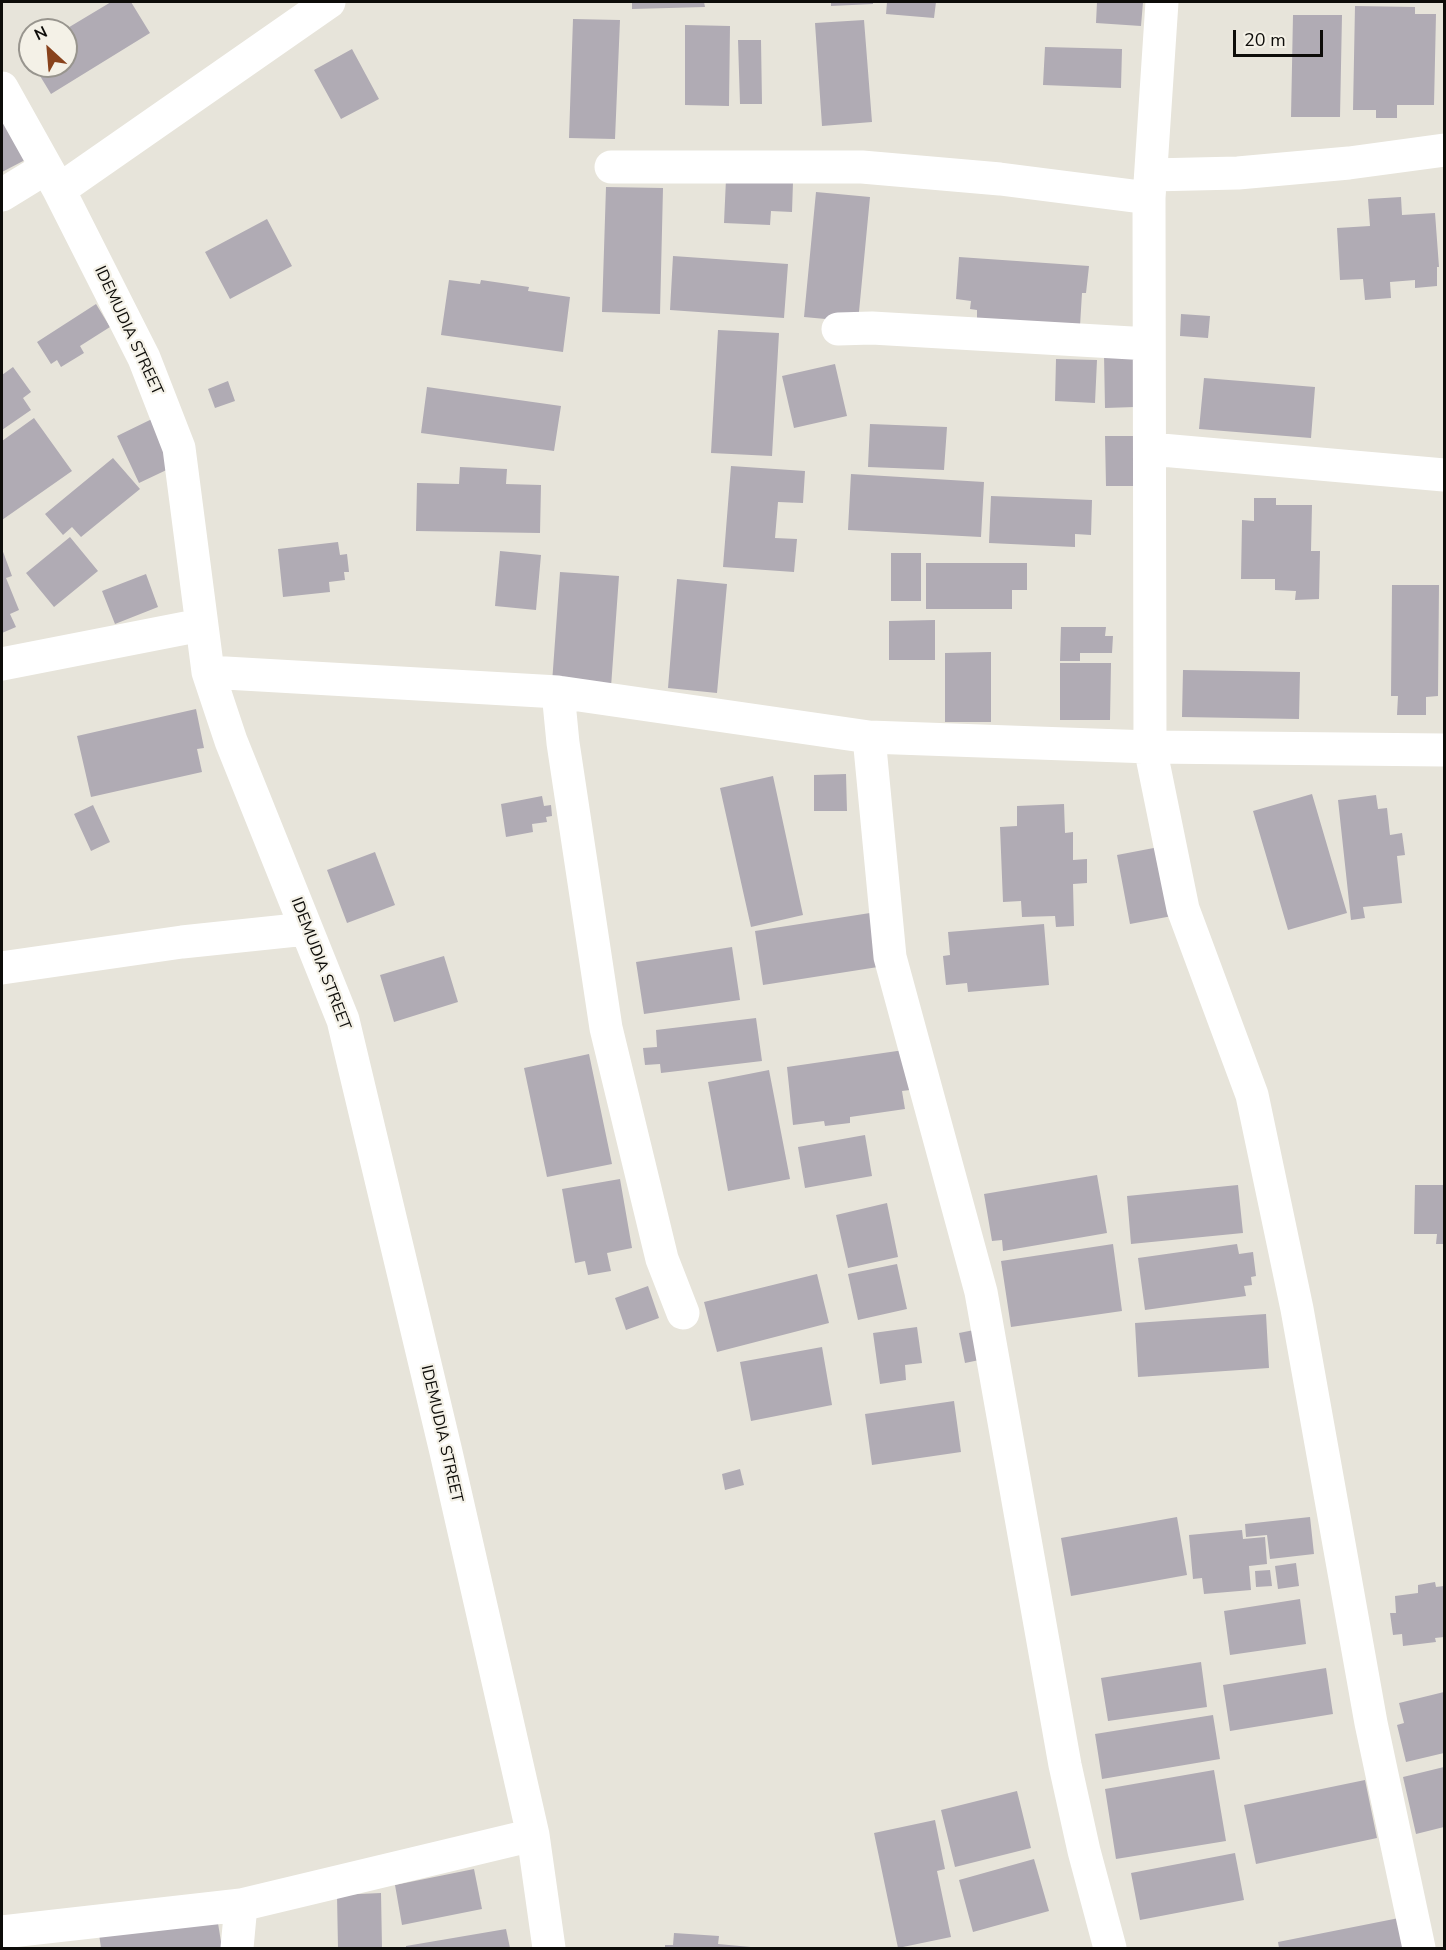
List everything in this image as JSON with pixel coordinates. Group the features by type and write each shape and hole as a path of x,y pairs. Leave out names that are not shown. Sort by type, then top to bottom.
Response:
{"street":[{"path":"2,195 53,179 329,2"},
{"path":"1162,2 1150,186 1150,747 1184,909 1252,1095 1297,1310 1371,1723 1419,1948"},
{"name":"IDEMUDIA STREET","path":"2,88 53,179 144,358 179,448 208,672 231,741 343,1020 446,1452 533,1835 549,1948"},
{"path":"611,167 862,167 1000,178 1150,186 1444,150"},
{"path":"838,329 872,328 1149,344"},
{"path":"1150,449 1444,475"},
{"path":"2,664 201,625"},
{"path":"208,672 558,692 869,737 1150,747 1444,750"},
{"path":"558,692 563,743 606,1028 662,1258 683,1313"},
{"path":"869,737 890,957 981,1292 1065,1764 1084,1851 1110,1948"},
{"path":"2,968 182,942 306,929"},
{"path":"2,1932 242,1905 533,1835"},
{"path":"237,1948 242,1905"}],"building":[{"path":"111,2 131,2 150,33 78,77 78,22"},
{"path":"632,2 704,2 705,7 632,9"},
{"path":"831,2 873,2 873,4 831,6"},
{"path":"887,2 936,2 934,18 886,14"},
{"path":"1097,2 1143,2 1141,26 1096,23"},
{"path":"1355,6 1415,7 1415,14 1436,14 1434,105 1397,105 1397,118 1376,118 1376,110 1353,110"},
{"path":"1293,15 1342,15 1340,117 1291,117"},
{"path":"573,19 620,20 615,139 569,138"},
{"path":"864,20 872,122 822,126 815,23"},
{"path":"685,25 730,26 729,106 685,105"},
{"path":"738,40 761,40 762,104 740,104"},
{"path":"1045,47 1122,49 1121,88 1043,85"},
{"path":"352,49 379,99 341,119 314,70"},
{"path":"41,78 77,78 51,94"},
{"path":"2,114 25,160 2,172"},
{"path":"726,179 793,182 792,212 771,211 770,225 724,223"},
{"path":"606,187 663,188 660,314 602,312"},
{"path":"816,192 870,197 858,322 804,317"},
{"path":"1401,197 1402,215 1435,213 1439,267 1437,267 1437,286 1415,288 1415,280 1390,282 1391,298 1365,300 1363,279 1340,280 1337,228 1370,226 1368,199"},
{"path":"267,219 292,266 230,299 205,252"},
{"path":"673,256 788,264 784,318 670,310"},
{"path":"959,257 1089,266 1086,293 1082,293 1080,326 977,319 977,310 970,309 971,301 956,299"},
{"path":"449,280 480,284 481,280 529,287 528,291 570,297 563,352 441,335"},
{"path":"96,304 110,327 80,346 84,353 61,367 57,360 51,364 37,342"},
{"path":"1181,314 1210,316 1208,338 1180,336"},
{"path":"718,330 779,333 772,456 711,453"},
{"path":"1134,353 1135,407 1105,408 1104,354"},
{"path":"1056,359 1097,360 1095,403 1055,401"},
{"path":"835,364 847,416 794,428 782,376"},
{"path":"13,367 31,392 23,398 31,410 2,430 2,375"},
{"path":"1204,378 1315,387 1311,438 1199,429"},
{"path":"228,381 235,401 215,408 208,389"},
{"path":"427,387 561,406 554,451 421,433"},
{"path":"34,418 72,471 2,520 2,441"},
{"path":"154,418 177,465 139,483 117,436"},
{"path":"870,424 947,427 944,470 868,467"},
{"path":"1105,436 1133,436 1134,486 1106,486"},
{"path":"113,458 140,489 81,537 72,527 63,535 45,514"},
{"path":"731,466 805,471 803,503 778,502 775,538 797,539 794,572 723,567"},
{"path":"460,467 507,469 506,484 541,485 540,533 416,531 417,483 459,484"},
{"path":"851,474 984,482 981,537 848,530"},
{"path":"991,496 1092,500 1091,535 1075,534 1075,547 989,543"},
{"path":"1254,498 1276,498 1276,505 1312,505 1311,551 1320,551 1319,599 1295,600 1296,591 1275,590 1275,579 1241,579 1242,520 1254,521"},
{"path":"70,537 98,571 54,607 26,573"},
{"path":"338,542 340,555 347,554 349,572 344,572 345,580 329,582 330,592 283,597 278,549"},
{"path":"2,549 12,576 6,578 19,610 10,614 16,627 2,633"},
{"path":"500,551 541,555 536,610 495,606"},
{"path":"891,553 921,553 921,601 891,601"},
{"path":"926,563 1027,563 1027,590 1012,590 1012,609 926,609"},
{"path":"560,572 619,576 611,687 552,683"},
{"path":"146,574 158,607 115,624 102,591"},
{"path":"677,579 727,584 717,693 668,688"},
{"path":"1392,585 1439,585 1438,696 1426,697 1426,715 1397,715 1398,696 1391,696"},
{"path":"935,620 935,660 889,660 889,621"},
{"path":"1061,627 1106,627 1105,636 1113,636 1112,653 1080,653 1080,661 1060,661"},
{"path":"991,652 991,722 945,722 945,653"},
{"path":"1060,663 1111,663 1110,720 1060,720"},
{"path":"1183,670 1300,672 1299,719 1182,717"},
{"path":"196,709 204,748 197,749 202,772 91,797 77,736"},
{"path":"846,774 847,811 814,811 814,775"},
{"path":"773,776 803,915 751,927 720,788"},
{"path":"1312,794 1347,913 1288,930 1253,811"},
{"path":"1376,795 1378,809 1387,808 1390,835 1402,833 1405,855 1397,856 1402,903 1363,907 1365,918 1351,920 1338,800"},
{"path":"542,796 544,806 551,805 552,816 546,817 547,822 532,824 533,832 506,837 501,804"},
{"path":"1064,804 1065,833 1073,832 1073,860 1087,859 1087,883 1073,884 1074,926 1056,927 1055,916 1022,917 1021,901 1003,902 1000,827 1017,826 1017,806"},
{"path":"93,805 110,842 91,851 74,814"},
{"path":"1159,847 1172,916 1130,924 1117,855"},
{"path":"375,852 395,905 347,923 327,870"},
{"path":"870,913 878,967 763,985 755,931"},
{"path":"1044,924 1049,985 968,992 967,983 946,985 943,956 950,955 948,932"},
{"path":"732,947 740,1000 644,1014 636,962"},
{"path":"444,956 458,1002 394,1022 380,975"},
{"path":"756,1018 762,1061 661,1073 660,1064 645,1065 643,1048 657,1047 656,1030"},
{"path":"904,1050 910,1090 902,1091 905,1109 850,1117 850,1123 825,1126 824,1121 793,1125 787,1067"},
{"path":"589,1054 612,1164 547,1177 524,1068"},
{"path":"769,1070 790,1179 728,1191 708,1082"},
{"path":"865,1135 872,1176 805,1188 798,1147"},
{"path":"1097,1175 1107,1233 1003,1251 1002,1240 992,1241 984,1194"},
{"path":"620,1179 632,1248 607,1253 611,1271 588,1275 585,1261 575,1263 562,1189"},
{"path":"1238,1185 1243,1233 1131,1244 1127,1196"},
{"path":"1415,1185 1444,1185 1444,1244 1436,1244 1437,1234 1414,1234"},
{"path":"887,1203 898,1257 848,1268 836,1215"},
{"path":"1113,1244 1122,1311 1011,1327 1001,1261"},
{"path":"1237,1244 1239,1254 1253,1252 1256,1276 1251,1277 1252,1285 1244,1286 1246,1296 1145,1310 1138,1258"},
{"path":"897,1264 907,1309 858,1320 848,1274"},
{"path":"817,1274 829,1323 717,1352 704,1302"},
{"path":"648,1286 659,1318 626,1330 615,1298"},
{"path":"1266,1314 1269,1368 1138,1377 1135,1323"},
{"path":"917,1327 922,1363 905,1365 906,1380 880,1384 873,1333"},
{"path":"979,1329 984,1359 965,1363 959,1333"},
{"path":"822,1347 832,1405 751,1421 740,1362"},
{"path":"954,1401 961,1452 872,1465 865,1414"},
{"path":"740,1469 744,1485 725,1490 722,1474"},
{"path":"1177,1517 1187,1575 1071,1596 1061,1538"},
{"path":"1310,1517 1314,1554 1270,1559 1267,1535 1246,1537 1245,1524"},
{"path":"1242,1530 1243,1539 1265,1537 1267,1564 1249,1566 1251,1590 1204,1594 1202,1578 1193,1579 1189,1535"},
{"path":"1296,1563 1299,1586 1278,1589 1275,1566"},
{"path":"1270,1570 1272,1586 1256,1587 1255,1571"},
{"path":"1435,1582 1436,1587 1444,1586 1444,1637 1435,1638 1436,1642 1403,1646 1402,1634 1393,1635 1390,1613 1396,1613 1395,1596 1418,1593 1418,1585"},
{"path":"1300,1599 1306,1644 1230,1655 1224,1611"},
{"path":"1201,1662 1207,1707 1108,1721 1101,1678"},
{"path":"1326,1668 1333,1714 1230,1731 1223,1685"},
{"path":"1444,1692 1444,1753 1406,1762 1397,1725 1404,1723 1399,1703"},
{"path":"1213,1715 1220,1759 1102,1779 1095,1734"},
{"path":"1444,1767 1444,1827 1416,1834 1403,1777"},
{"path":"1214,1770 1226,1841 1116,1859 1105,1789"},
{"path":"1365,1780 1377,1838 1256,1864 1244,1805"},
{"path":"1017,1791 1031,1848 955,1867 941,1810"},
{"path":"935,1820 945,1869 937,1871 951,1937 898,1948 874,1833"},
{"path":"1235,1853 1244,1900 1140,1920 1131,1873"},
{"path":"1034,1859 1049,1911 973,1932 959,1880"},
{"path":"474,1869 482,1909 402,1925 395,1885"},
{"path":"381,1893 382,1948 338,1948 337,1895"},
{"path":"217,1917 222,1948 101,1948 99,1934"},
{"path":"1399,1918 1405,1948 1279,1948 1278,1942"},
{"path":"506,1929 510,1948 406,1948 406,1946"},
{"path":"674,1933 719,1936 718,1944 751,1948 665,1948 665,1945 673,1945"}]}
